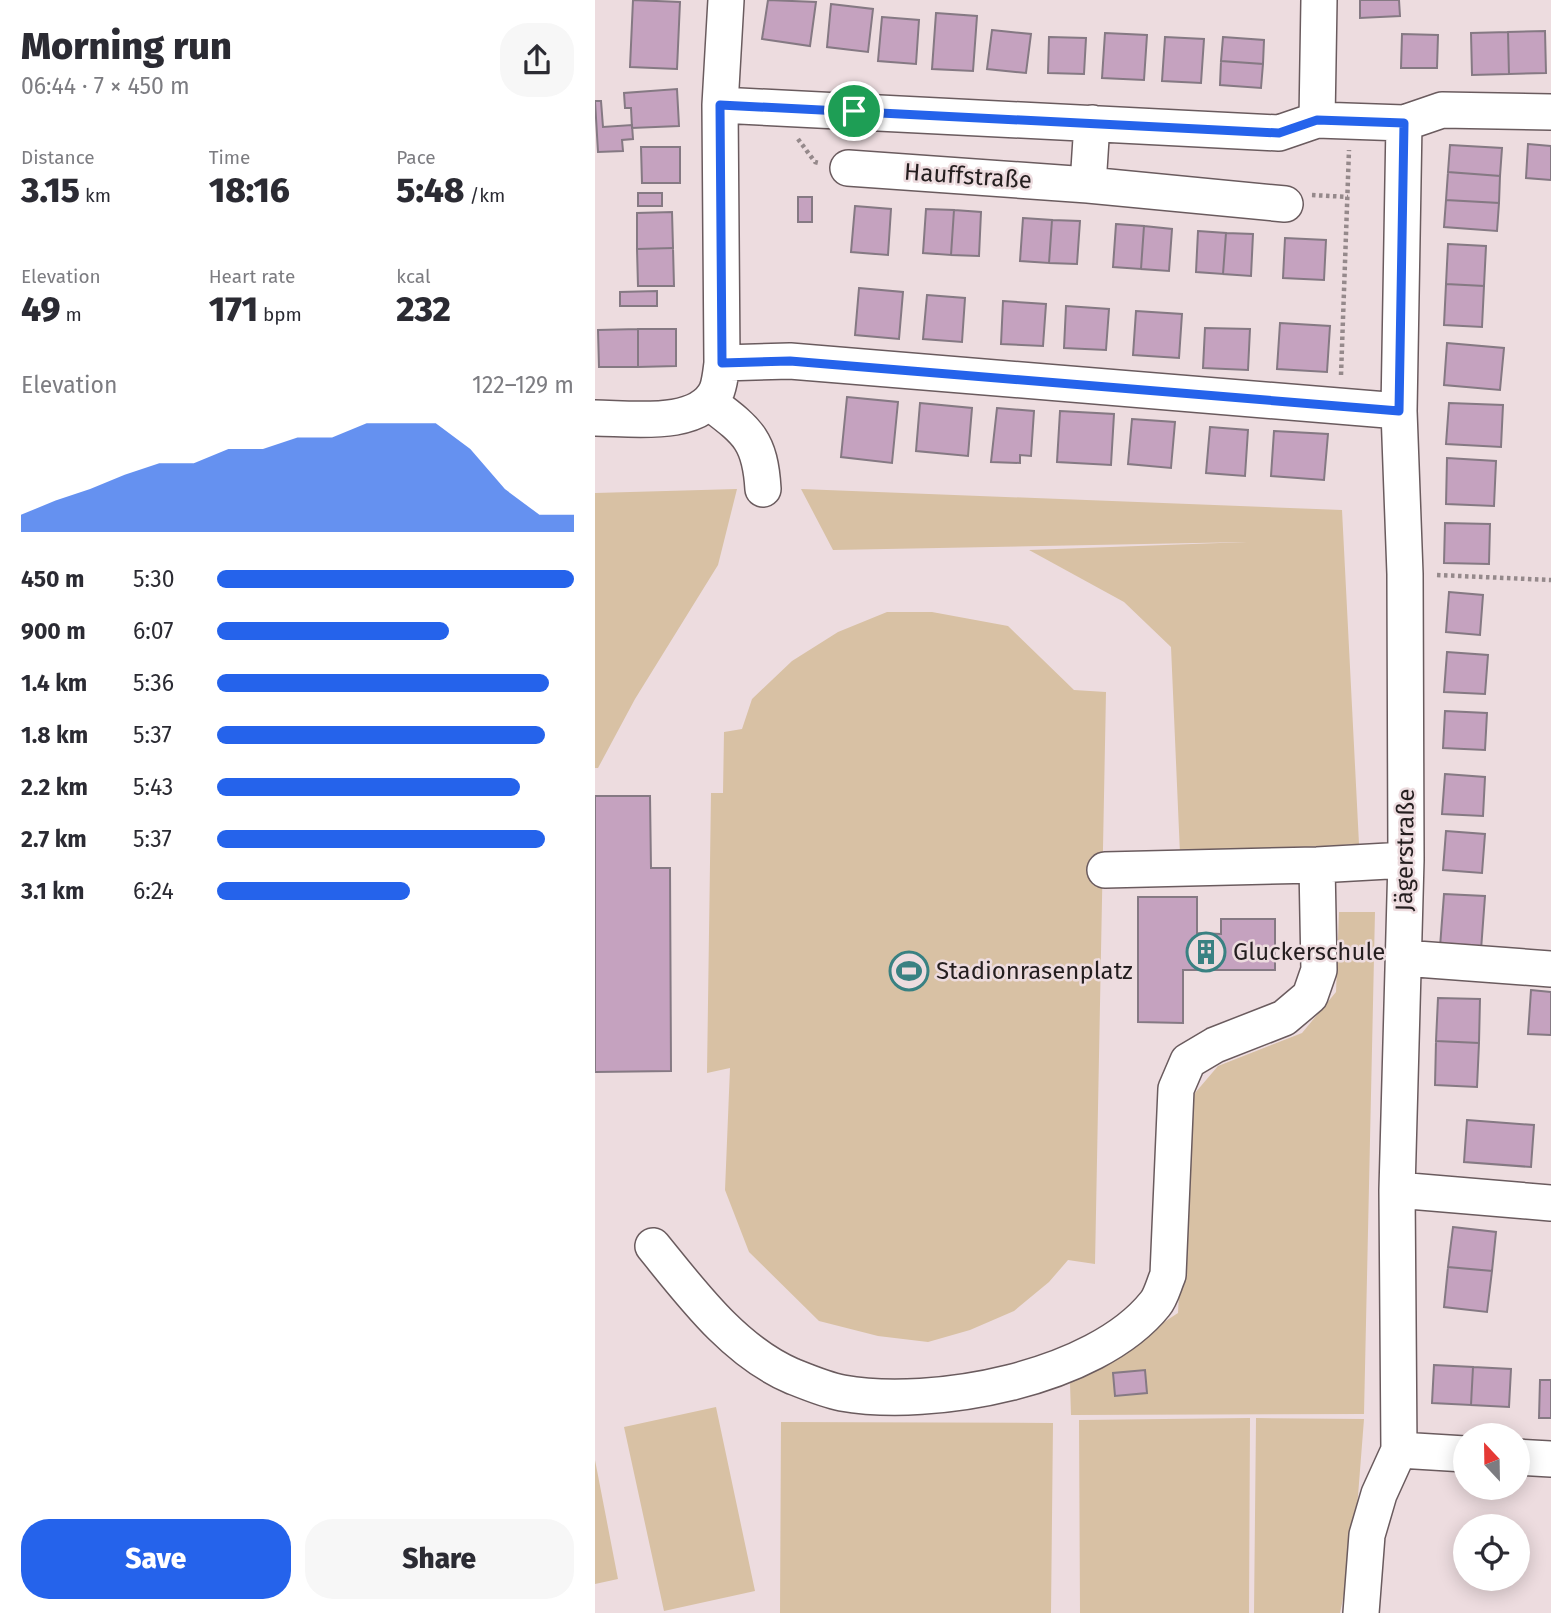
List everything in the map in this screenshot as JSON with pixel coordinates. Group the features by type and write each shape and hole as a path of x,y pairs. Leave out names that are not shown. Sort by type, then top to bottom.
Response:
{"street":[{"path":"595,418 672,418 695,413 709,402 717,389 722,363 720,105 726,0"},
{"path":"1319,0 1333,120"},
{"path":"720,105 1279,133 1333,120 1404,123 1442,110 1551,112"},
{"path":"1089,185 1091,122"},
{"name":"Jägerstraße","path":"1361,1613 1367,1535 1379,1494 1399,1450 1397,1190 1406,860 1405,574 1399,411 1404,123"},
{"name":"Hauffstraße","path":"848,168 1089,185 1285,204"},
{"path":"722,363 790,361 1399,411"},
{"path":"709,402 748,431 762,464 763,489"},
{"path":"1105,870 1406,860"},
{"path":"653,1246 697,1300 746,1348 790,1375 842,1393 953,1395 1016,1381 1073,1363 1125,1333 1156,1303 1168,1275 1176,1089 1188,1060 1215,1045 1284,1017 1310,996 1319,970 1317,865"},
{"path":"1403,958 1551,969"},
{"path":"1397,1190 1551,1203"},
{"path":"1399,1450 1453,1453"},
{"path":"1530,1458 1551,1459"}],"path":[{"path":"775,107 815,162 848,168"},
{"path":"1333,120 1340,407"},
{"path":"1405,574 1551,580"}],"shaded area":[{"path":"737,489 718,565 635,699 598,768 595,768 595,493"},
{"path":"801,489 1342,510 1359,844 1180,854 1171,647 1124,602 1029,550 1247,542 833,550"},
{"path":"887,612 932,612 1008,626 1074,690 1106,692 1095,1264 1068,1260 1049,1282 1014,1311 970,1330 928,1342 878,1336 819,1321 749,1252 725,1190 730,1068 707,1073 711,793 723,793 724,732 742,729 752,699 792,661 838,632"},
{"path":"1339,912 1375,912 1364,1414 1071,1415 1070,1383 1178,1313 1189,1100 1218,1066 1302,1033 1336,992"},
{"path":"716,1407 755,1591 664,1611 624,1427"},
{"path":"1250,1418 1249,1613 1080,1613 1079,1420"},
{"path":"1256,1418 1364,1419 1354,1547 1340,1613 1254,1613"},
{"path":"781,1422 1053,1423 1051,1613 780,1613"},
{"path":"595,1460 618,1579 595,1584"}],"building":[{"path":"633,0 680,2 677,69 630,67"},
{"path":"768,0 816,2 810,46 762,39"},
{"path":"1360,0 1399,0 1400,16 1360,18"},
{"path":"831,4 873,9 868,52 827,47"},
{"path":"936,13 977,16 973,71 932,69"},
{"path":"882,17 919,20 916,64 878,61"},
{"path":"992,30 1031,34 1026,73 987,69"},
{"path":"1545,31 1546,73 1509,74 1508,32"},
{"path":"1508,32 1509,74 1472,75 1471,33"},
{"path":"1105,33 1147,35 1144,80 1102,78"},
{"path":"1402,34 1438,35 1437,68 1401,68"},
{"path":"1049,37 1086,38 1084,74 1048,73"},
{"path":"1165,37 1204,39 1201,83 1162,81"},
{"path":"1223,37 1264,40 1263,64 1221,61"},
{"path":"1221,61 1263,64 1261,88 1220,85"},
{"path":"677,89 679,126 632,128 631,108 625,108 624,93"},
{"path":"595,101 601,101 603,127 632,125 633,139 622,140 623,151 598,152"},
{"path":"1528,144 1551,146 1551,180 1526,178"},
{"path":"1450,145 1502,148 1500,176 1448,172"},
{"path":"641,147 680,147 680,183 642,183"},
{"path":"1448,172 1500,176 1499,203 1446,200"},
{"path":"638,193 662,193 662,206 638,206"},
{"path":"798,197 812,197 812,222 798,222"},
{"path":"1446,200 1499,203 1497,231 1444,227"},
{"path":"855,206 891,209 888,255 851,252"},
{"path":"926,209 954,210 951,255 923,253"},
{"path":"954,210 981,212 979,256 951,255"},
{"path":"672,212 673,248 637,249 637,213"},
{"path":"1023,218 1052,220 1049,263 1020,261"},
{"path":"1052,220 1080,221 1077,264 1049,263"},
{"path":"1116,224 1144,226 1141,269 1113,267"},
{"path":"1144,226 1172,229 1169,271 1141,269"},
{"path":"1198,231 1226,233 1223,274 1196,272"},
{"path":"1226,233 1253,234 1251,276 1223,274"},
{"path":"1285,238 1326,240 1324,280 1283,278"},
{"path":"1448,244 1486,246 1484,286 1446,284"},
{"path":"673,248 674,286 638,286 637,249"},
{"path":"1446,284 1484,286 1482,327 1444,325"},
{"path":"859,288 903,292 899,339 855,335"},
{"path":"657,291 657,306 620,306 620,292"},
{"path":"927,295 965,298 962,342 923,339"},
{"path":"1003,301 1046,304 1043,346 1001,344"},
{"path":"1066,306 1109,309 1106,350 1064,348"},
{"path":"1136,311 1182,314 1179,358 1133,355"},
{"path":"1280,323 1330,326 1327,372 1277,369"},
{"path":"1205,328 1250,329 1248,370 1203,368"},
{"path":"638,329 676,329 676,366 638,367"},
{"path":"638,329 638,367 599,367 598,330"},
{"path":"1447,343 1504,348 1500,390 1444,385"},
{"path":"847,397 898,402 892,463 841,457"},
{"path":"920,403 972,408 968,456 916,451"},
{"path":"1449,403 1503,405 1501,447 1446,444"},
{"path":"997,408 1034,411 1031,456 1020,455 1020,463 991,462"},
{"path":"1060,411 1114,414 1111,465 1057,462"},
{"path":"1132,419 1175,422 1171,468 1128,464"},
{"path":"1210,427 1248,430 1245,476 1206,473"},
{"path":"1274,431 1328,434 1324,480 1271,476"},
{"path":"1447,458 1496,461 1494,506 1446,504"},
{"path":"1445,523 1490,524 1489,564 1444,563"},
{"path":"1449,592 1483,595 1480,635 1446,632"},
{"path":"1447,652 1488,655 1485,694 1444,692"},
{"path":"1445,711 1487,713 1485,750 1443,748"},
{"path":"1445,774 1485,777 1483,816 1442,814"},
{"path":"595,796 650,796 651,868 670,868 671,1071 595,1072"},
{"path":"1446,831 1485,834 1482,873 1443,870"},
{"path":"1444,894 1485,896 1481,950 1440,947"},
{"name":"Gluckerschule","path":"1138,897 1197,897 1197,933 1221,934 1221,919 1275,919 1275,970 1183,970 1183,1023 1138,1022"},
{"path":"1531,990 1551,992 1551,1035 1528,1034"},
{"path":"1438,998 1480,999 1479,1043 1436,1041"},
{"path":"1436,1041 1479,1043 1477,1087 1435,1085"},
{"path":"1467,1120 1534,1125 1531,1167 1464,1162"},
{"path":"1453,1227 1496,1232 1492,1271 1448,1267"},
{"path":"1448,1267 1492,1271 1487,1312 1444,1307"},
{"path":"1434,1365 1473,1367 1471,1405 1432,1403"},
{"path":"1473,1367 1511,1369 1509,1407 1471,1405"},
{"path":"1145,1370 1147,1393 1115,1396 1113,1373"},
{"path":"1540,1380 1551,1380 1551,1418 1539,1418"}],"place":[{"name":"Gluckerschule","path":"1206,952"},
{"name":"Stadionrasenplatz","path":"909,971"}],"route":[{"path":"720,105 854,111 1279,133 1317,120 1404,123 1399,411 790,361 722,363 720,105"}]}
